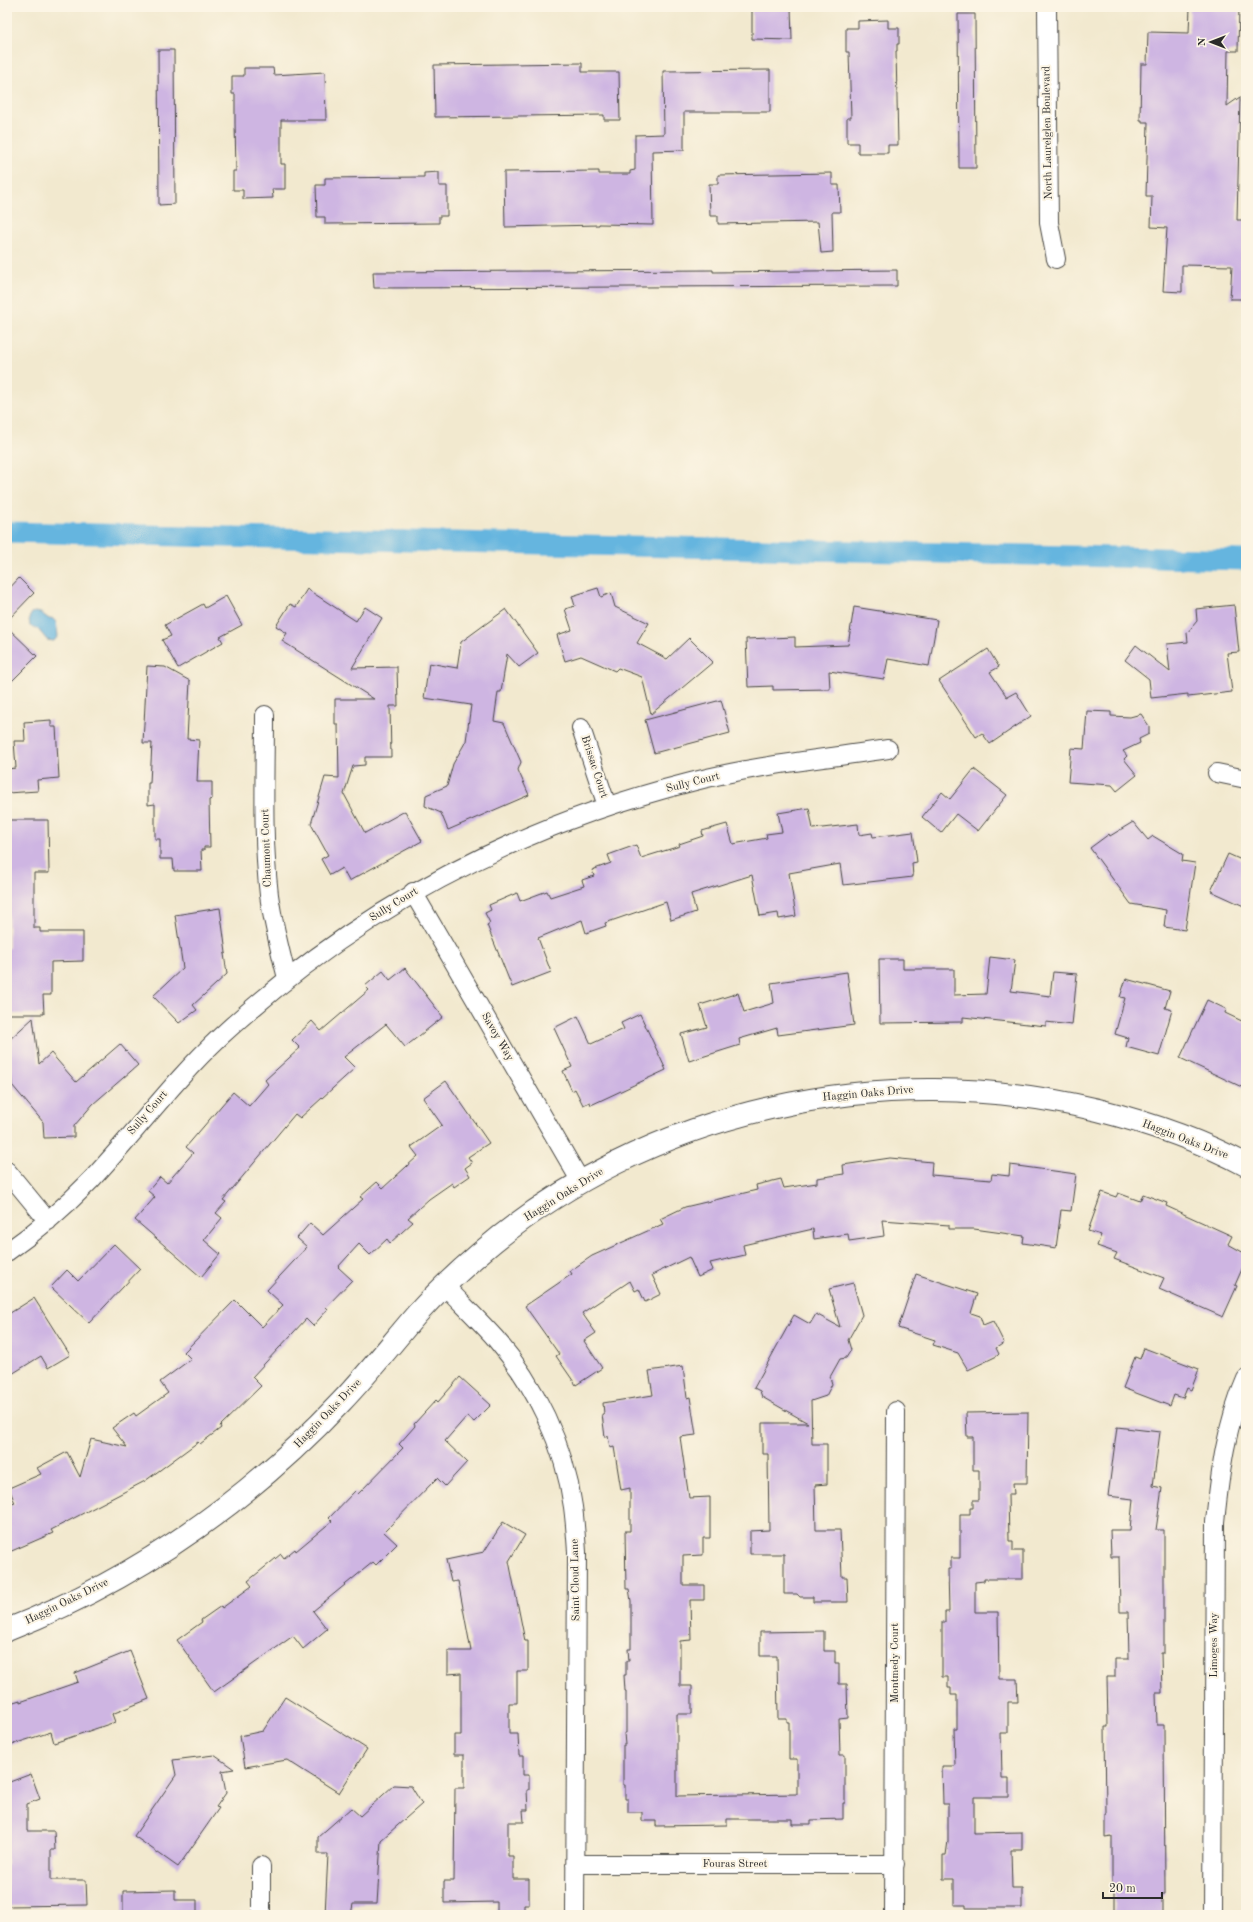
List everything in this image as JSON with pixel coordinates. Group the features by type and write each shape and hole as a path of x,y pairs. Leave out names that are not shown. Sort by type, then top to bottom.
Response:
{"street":[{"name":"North Laurelglen Boulevard","path":"1047,7 1049,223 1056,259"},
{"name":"Chaumont Court","path":"265,715 266,849 270,896 280,951 288,978"},
{"name":"Brissac Court","path":"581,728 607,806"},
{"name":"Sully Court","path":"7,1252 48,1221 90,1181 169,1089 214,1043 288,978 338,941 413,892 474,860 540,830 607,806 693,781 764,767 888,749"},
{"path":"1217,773 1246,779"},
{"name":"Savoy Way","path":"413,892 581,1182"},
{"name":"Haggin Oaks Drive","path":"7,1630 93,1592 148,1561 204,1524 253,1486 300,1444 344,1400 419,1312 482,1252 530,1215 581,1182 636,1154 681,1135 739,1116 798,1101 847,1094 896,1090 956,1089 1017,1094 1065,1102 1125,1117 1183,1136 1246,1165"},
{"path":"7,1171 48,1221"},
{"name":"Saint Cloud Lane","path":"445,1286 496,1339 521,1371 541,1406 555,1438 566,1472 573,1506 577,1552 576,1915"},
{"name":"Limoges Way","path":"1213,1915 1214,1522 1219,1475 1229,1429 1246,1380"},
{"name":"Montmedy Court","path":"894,1915 896,1412"},
{"name":"Fouras Street","path":"576,1864 894,1864"},
{"path":"261,1866 262,1915"}],"water":[{"path":"32,613 41,613 49,619 52,618 56,622 58,636 54,641 47,640 38,629 30,626 29,618"}],"building":[{"path":"752,7 791,7 792,40 752,39"},
{"path":"1190,7 1239,7 1238,51 1228,51 1227,106 1240,97 1237,220 1246,220 1246,299 1230,299 1232,266 1182,265 1182,292 1163,291 1167,228 1151,227 1152,196 1146,196 1148,122 1142,122 1142,120 1140,120 1141,64 1147,64 1148,32 1189,33"},
{"path":"958,14 975,14 976,168 959,168"},
{"path":"888,20 888,28 899,28 899,44 897,44 896,51 898,145 888,145 888,153 858,153 858,143 847,143 847,118 851,118 849,52 846,52 846,28 858,28 858,21"},
{"path":"158,50 174,50 175,204 159,205"},
{"path":"582,63 582,72 619,72 620,120 604,120 604,115 435,117 434,65"},
{"path":"244,68 273,68 274,75 325,72 326,120 281,120 281,164 285,164 285,189 272,189 273,198 243,199 243,190 233,190 233,171 236,171 235,94 232,94 232,76 244,76"},
{"path":"770,70 770,112 684,112 684,150 652,151 653,225 599,224 505,227 504,172 599,171 599,174 630,174 630,171 635,170 635,135 664,134 663,71"},
{"path":"439,172 439,186 447,186 447,216 439,216 439,223 325,224 325,217 317,217 316,185 325,185 325,178 424,177 424,173"},
{"path":"832,173 832,185 839,185 840,212 832,212 833,252 821,253 818,222 718,224 718,216 710,216 709,184 718,184 718,175"},
{"path":"713,270 713,272 897,270 897,286 374,288 373,272"},
{"path":"19,578 34,593 7,621 7,591"},
{"path":"598,588 601,597 611,593 615,607 649,623 637,643 667,659 689,638 713,662 651,714 642,677 618,668 615,671 581,656 565,661 557,635 572,630 565,609 575,606 572,596"},
{"path":"307,589 356,621 365,607 382,618 352,668 397,667 398,706 390,706 391,757 365,757 365,765 353,766 344,794 365,833 405,811 422,841 349,881 342,868 330,875 321,859 328,855 311,824 325,777 339,778 338,724 335,724 335,699 374,699 282,641 287,633 276,626 290,604 296,607"},
{"path":"226,596 242,625 220,637 223,642 178,668 162,640 171,636 165,625 203,604 205,608"},
{"path":"1234,605 1239,652 1227,653 1232,692 1188,697 1188,694 1151,698 1149,679 1125,660 1136,645 1170,672 1167,644 1188,642 1187,633 1197,621 1196,609"},
{"path":"854,607 937,620 929,666 888,659 884,679 829,671 830,689 773,690 773,686 748,687 746,639 795,637 795,647 848,645"},
{"path":"506,609 538,653 519,667 507,654 501,692 498,692 494,721 504,723 521,762 518,770 529,795 448,830 441,813 425,806 426,795 447,786 453,764 466,741 471,705 424,698 429,663 457,668 461,642"},
{"path":"7,627 37,656 7,686"},
{"path":"988,649 999,667 990,672 1007,697 1016,692 1031,716 990,744 982,733 976,737 939,681"},
{"path":"147,666 165,667 190,681 187,739 199,740 197,782 212,782 212,799 209,800 210,847 204,847 204,850 201,850 202,871 174,871 173,859 160,859 160,839 155,839 155,804 148,805 148,783 150,783 152,743 143,743"},
{"path":"721,700 730,733 654,753 645,720"},
{"path":"1087,711 1111,712 1111,716 1130,717 1141,714 1149,726 1149,734 1139,739 1140,743 1123,751 1127,756 1124,759 1137,775 1117,791 1112,785 1068,782 1071,748 1084,749"},
{"path":"51,720 51,727 56,727 59,778 37,780 38,791 7,793 7,769 16,768 14,741 25,741 24,722"},
{"path":"974,769 1007,795 978,831 956,814 941,833 922,817 942,792 950,799"},
{"path":"809,808 813,829 858,824 859,835 872,833 873,837 913,832 917,862 912,863 913,877 843,885 840,864 789,873 796,916 779,919 778,913 760,916 752,875 691,894 696,912 671,920 666,902 605,923 606,926 586,933 582,920 538,938 551,972 512,987 487,925 490,923 485,913 491,910 489,905 517,893 520,901 547,891 550,897 584,886 582,880 594,876 592,870 611,863 608,855 636,845 641,858 680,846 679,844 703,836 702,831 727,824 733,844 767,838 766,834 782,832 778,813"},
{"path":"7,820 48,820 49,873 34,873 34,928 40,928 40,932 83,932 83,961 51,962 51,995 43,995 44,1014 7,1014 7,948 9,948"},
{"path":"1133,822 1148,840 1153,836 1183,854 1182,861 1195,863 1185,930 1164,927 1166,910 1131,904 1090,848 1109,834 1110,836"},
{"path":"1228,854 1246,862 1246,907 1211,891"},
{"path":"220,908 226,953 224,954 227,974 193,1005 197,1010 179,1023 153,996 183,968 175,915"},
{"path":"990,957 1015,960 1011,991 1050,996 1053,972 1077,974 1072,1025 1046,1022 1046,1026 963,1017 963,1022 880,1023 879,959 903,959 903,969 954,969 954,995 986,994"},
{"path":"405,968 443,1017 405,1047 386,1024 344,1057 355,1068 300,1118 295,1114 223,1200 226,1202 216,1213 222,1218 204,1240 220,1254 201,1277 135,1220 155,1197 148,1191 160,1177 167,1183 193,1153 186,1147 233,1092 249,1106 268,1084 265,1080 300,1048 292,1040 312,1021 321,1031 369,990 365,986 383,971 390,980"},
{"path":"847,972 854,1025 778,1035 777,1028 739,1039 740,1045 689,1061 681,1034 707,1027 700,1005 738,993 744,1012 774,1003 771,983"},
{"path":"1126,979 1170,991 1165,1008 1172,1010 1159,1056 1126,1047 1128,1038 1115,1034 1125,998 1120,997"},
{"path":"1207,1000 1226,1009 1225,1013 1246,1023 1246,1089 1180,1058"},
{"path":"640,1014 666,1070 591,1105 590,1102 583,1105 575,1089 572,1091 563,1071 572,1067 554,1028 578,1016 591,1044 624,1029 621,1023"},
{"path":"33,1018 39,1064 51,1053 76,1082 120,1044 138,1065 93,1104 74,1126 74,1137 44,1138 43,1122 12,1085 9,1040"},
{"path":"446,1081 489,1143 468,1157 472,1163 465,1168 470,1176 454,1187 452,1183 429,1199 408,1218 413,1222 390,1243 387,1239 370,1255 359,1244 338,1267 352,1280 326,1307 328,1309 313,1326 306,1319 252,1377 261,1386 220,1426 221,1428 200,1444 198,1442 145,1481 51,1530 53,1533 7,1553 7,1506 15,1503 9,1488 41,1474 37,1468 67,1452 80,1477 91,1439 127,1447 112,1428 134,1413 136,1416 168,1393 160,1382 191,1359 184,1352 235,1300 262,1327 283,1305 267,1290 307,1247 297,1238 310,1223 323,1235 363,1199 360,1197 377,1182 383,1188 418,1156 411,1147 442,1125 423,1098"},
{"path":"890,1158 932,1162 931,1175 991,1180 992,1174 1009,1176 1010,1165 1076,1174 1071,1211 1061,1210 1056,1248 1023,1243 1024,1236 974,1229 949,1229 949,1225 882,1220 884,1236 849,1241 848,1234 814,1239 813,1229 743,1245 745,1255 710,1263 713,1270 698,1277 689,1257 652,1275 661,1294 645,1302 639,1289 635,1291 630,1281 582,1313 596,1333 584,1341 602,1368 576,1385 556,1356 559,1354 525,1306 572,1274 570,1271 592,1256 663,1224 660,1219 685,1207 757,1190 756,1185 781,1179 784,1188 817,1183 817,1178 844,1174 843,1165"},
{"path":"1102,1192 1116,1197 1118,1193 1140,1201 1143,1194 1167,1203 1166,1206 1232,1236 1228,1244 1246,1254 1246,1260 1235,1285 1237,1286 1223,1317 1159,1289 1164,1278 1114,1259 1117,1253 1097,1246 1101,1235 1088,1231"},
{"path":"114,1244 140,1269 89,1323 51,1287 67,1270 78,1281"},
{"path":"916,1274 977,1294 971,1313 980,1316 983,1325 993,1321 1004,1343 996,1348 999,1354 968,1370 958,1353 933,1345 935,1340 898,1328"},
{"path":"853,1283 862,1315 848,1340 851,1350 846,1358 840,1359 830,1377 832,1384 826,1396 811,1401 812,1444 827,1444 827,1484 815,1485 816,1530 840,1530 842,1577 847,1577 848,1602 813,1602 813,1597 800,1597 797,1594 784,1594 784,1554 750,1554 750,1531 769,1530 768,1454 762,1454 762,1423 808,1423 762,1397 760,1391 754,1388 794,1315 810,1324 816,1314 840,1327 829,1289"},
{"path":"34,1298 70,1355 48,1368 41,1356 7,1377 7,1315"},
{"path":"1144,1348 1199,1369 1191,1390 1187,1388 1183,1398 1174,1395 1170,1406 1123,1388 1135,1357 1140,1359"},
{"path":"683,1366 687,1398 690,1397 696,1435 680,1437 689,1498 710,1497 710,1538 703,1538 703,1555 683,1556 683,1585 704,1585 704,1600 690,1600 691,1640 680,1641 680,1686 692,1686 692,1714 677,1714 677,1796 797,1794 797,1759 789,1759 789,1722 787,1722 787,1719 778,1719 777,1656 760,1656 760,1632 824,1631 824,1651 835,1651 835,1663 839,1663 839,1684 847,1684 848,1718 839,1719 840,1755 845,1755 845,1803 843,1803 843,1819 811,1820 811,1824 792,1824 792,1819 727,1819 727,1825 656,1826 656,1821 642,1821 642,1812 628,1812 628,1799 625,1799 625,1785 623,1785 623,1745 625,1745 624,1733 626,1733 626,1691 624,1675 626,1675 626,1661 629,1661 628,1649 631,1649 631,1601 629,1589 626,1589 625,1531 630,1531 630,1488 621,1490 614,1447 610,1448 608,1436 605,1437 602,1414 604,1414 603,1403 653,1395 649,1371"},
{"path":"460,1377 491,1405 474,1422 467,1416 445,1441 467,1462 445,1486 437,1478 384,1532 397,1544 376,1565 373,1562 313,1611 327,1629 303,1649 293,1636 214,1692 177,1640 202,1622 201,1620 221,1606 222,1608 252,1586 248,1581 281,1554 284,1558 295,1549 296,1551 332,1521 329,1518 355,1491 358,1494 403,1448 399,1444 415,1426 414,1424 436,1400 438,1402"},
{"path":"1028,1412 1027,1483 1013,1483 1014,1494 1008,1494 1009,1541 1013,1541 1013,1551 1023,1551 1023,1579 984,1579 984,1581 975,1582 975,1612 998,1612 999,1679 1017,1679 1018,1702 1008,1702 1008,1733 1001,1733 1002,1778 1009,1778 1009,1797 974,1797 974,1833 1022,1832 1022,1850 1011,1850 1012,1888 1022,1888 1022,1908 966,1908 966,1905 954,1905 954,1879 943,1879 943,1855 946,1855 948,1841 948,1804 943,1804 942,1766 955,1766 954,1729 957,1729 957,1695 951,1695 951,1688 948,1688 948,1677 942,1677 942,1622 945,1622 945,1612 949,1612 948,1569 951,1569 951,1558 960,1558 960,1514 970,1514 970,1508 973,1508 973,1500 979,1500 979,1470 973,1470 973,1437 967,1437 966,1413"},
{"path":"1117,1427 1160,1432 1153,1486 1162,1488 1156,1530 1164,1530 1164,1653 1161,1653 1162,1693 1156,1693 1157,1725 1164,1725 1165,1895 1162,1895 1162,1915 1115,1915 1115,1887 1112,1887 1112,1836 1105,1837 1105,1726 1108,1726 1107,1677 1115,1677 1115,1659 1129,1659 1128,1612 1120,1612 1119,1557 1111,1557 1110,1530 1130,1530 1133,1499 1108,1496"},
{"path":"503,1522 525,1535 509,1561 525,1641 528,1641 528,1671 517,1671 517,1703 509,1703 509,1734 518,1734 519,1756 523,1756 523,1775 529,1775 529,1790 527,1790 528,1810 523,1810 524,1822 508,1822 508,1856 513,1856 513,1879 529,1879 529,1905 524,1905 524,1915 497,1915 497,1902 444,1903 444,1881 454,1881 455,1788 464,1788 464,1755 454,1755 454,1735 461,1735 461,1673 448,1674 448,1651 471,1651 458,1581 451,1582 446,1560 484,1552"},
{"path":"130,1651 149,1699 112,1714 115,1722 54,1743 51,1732 7,1746 7,1704 20,1700 20,1702 78,1682 75,1673"},
{"path":"285,1697 367,1749 339,1793 287,1760 245,1767 240,1736 263,1731"},
{"path":"214,1755 234,1769 222,1771 226,1793 216,1807 219,1808 178,1867 134,1836 176,1775 173,1760"},
{"path":"31,1774 40,1799 27,1804 27,1831 54,1831 55,1850 51,1850 51,1880 86,1880 87,1905 7,1906 7,1783"},
{"path":"394,1785 411,1786 422,1804 381,1840 377,1904 353,1904 351,1915 325,1915 328,1854 318,1854 318,1837 351,1808 360,1816"},
{"path":"175,1890 175,1900 197,1900 197,1915 123,1915 123,1891"}],"waterway":[{"path":"7,532 1246,560"}]}
